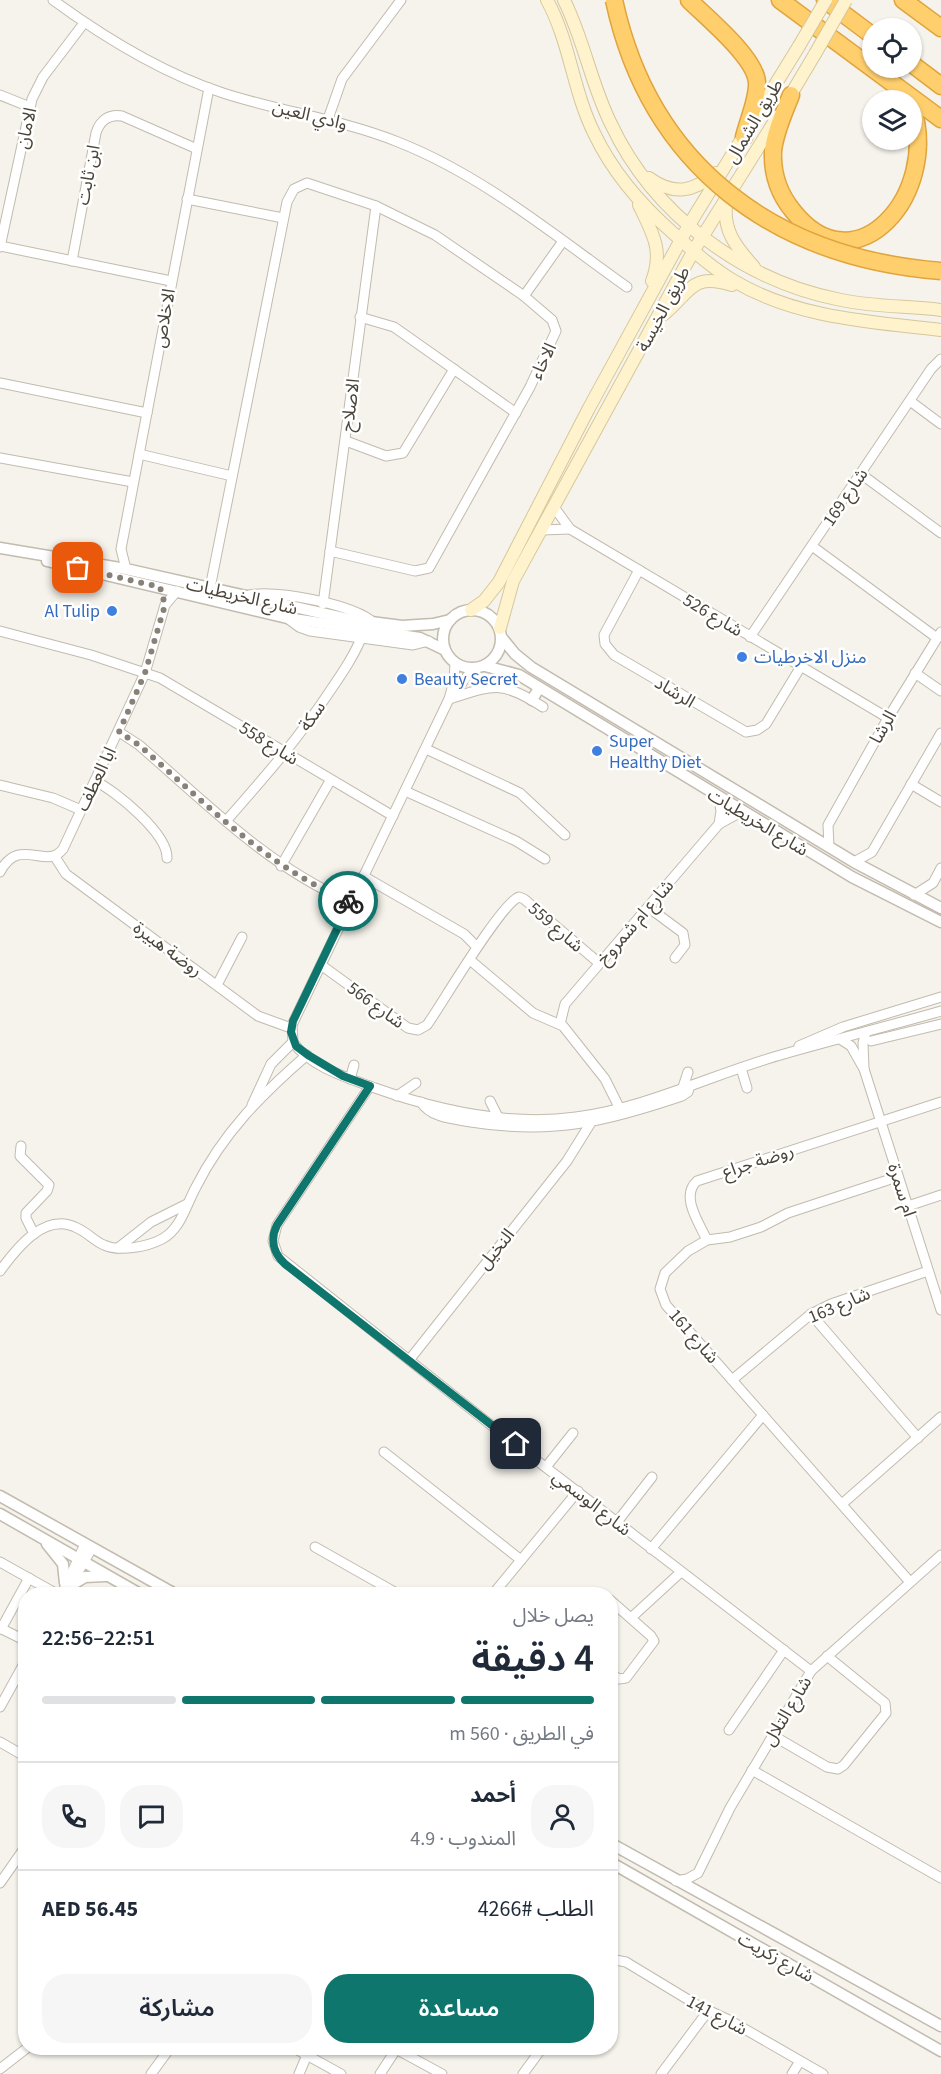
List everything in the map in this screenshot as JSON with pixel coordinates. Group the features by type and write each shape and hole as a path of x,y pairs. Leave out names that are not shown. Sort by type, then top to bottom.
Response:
{"highway":[{"path":"614,0 625,43 652,103 684,150 733,197 789,233 828,250 894,266 941,271"},
{"path":"689,0 745,57 755,74 757,89 744,137"},
{"path":"780,0 862,61"},
{"name":"طريق الشمال","path":"825,0 862,28"},
{"path":"903,0 941,28"},
{"path":"922,72 941,86"},
{"path":"885,78 896,90"},
{"path":"885,78 941,119"},
{"path":"791,94 773,150 778,187 796,215 820,232 838,238 861,240 884,234 911,216"},
{"path":"922,119 933,142"}],"main road":[{"path":"547,0 561,30 581,104 592,131 611,164 634,193 681,240 722,274 746,288"},
{"path":"564,0 581,37 610,122 638,169 662,199 702,237 759,273 800,290 843,301 941,310"},
{"name":"طريق الشمال","path":"681,240 825,0"},
{"name":"طريق الخيسة","path":"501,633 513,581 694,250 791,94 846,0"},
{"path":"638,169 662,187 682,191 700,185 729,163"},
{"path":"634,193 654,234 659,252 647,305"},
{"path":"727,199 727,231 738,249 759,273"},
{"name":"طريق الخيسة","path":"471,610 490,595 498,582 600,387 681,240"},
{"path":"658,318 689,288 702,281 719,281 814,312 941,330"}],"street":[{"name":"وادي العين","path":"53,0 84,22 144,58 209,88 328,119 390,139 437,159 496,194 627,287"},
{"path":"328,119 342,79 401,0"},
{"name":"الامان","path":"0,246 4,207 30,107 43,77 84,22"},
{"name":"الاخلاص","path":"126,569 121,549 209,88"},
{"path":"0,95 30,107"},
{"name":"ابن ثابت","path":"72,261 96,133 102,121 114,116 122,116 197,149"},
{"name":"الاخاء","path":"209,593 283,218 291,193 307,183 376,206 435,235 524,296 548,316 556,331 553,342 516,413 429,568 415,571 330,550"},
{"path":"187,198 283,218"},
{"name":"الاصلاح","path":"323,604 376,206"},
{"path":"524,296 563,241"},
{"path":"0,246 171,280"},
{"path":"360,317 394,327 516,413"},
{"name":"شارع 169","path":"750,637 941,359"},
{"path":"346,441 386,456 404,453 454,369"},
{"path":"0,382 147,413"},
{"path":"910,401 941,424"},
{"path":"139,454 232,476"},
{"path":"0,458 133,482"},
{"path":"861,474 941,533"},
{"name":"شارع 526","path":"554,507 570,529 800,668 888,717"},
{"path":"542,530 570,529"},
{"path":"812,546 939,635"},
{"name":"شارع الخريطيات","path":"0,548 126,569 163,582 177,591 245,596 315,613 374,623 412,626 450,620"},
{"name":"شارع الخريطيات","path":"0,548 209,593 287,618 363,634 429,641 445,650"},
{"name":"الاخلاص","path":"107,566 121,549"},
{"name":"الرشاد","path":"639,570 604,635 607,649 614,656 747,732 757,730 766,724 800,668"},
{"path":"163,582 165,605"},
{"path":"165,605 177,591"},
{"path":"245,596 272,594 323,604 359,613 374,623"},
{"name":"ابا العطف","path":"55,856 63,849 145,673 165,605"},
{"path":"449,699 480,667 497,654 501,633 486,613 471,610 459,612 450,620 444,632 445,650 455,663 454,681 449,699 291,1028 293,1042 318,1062 350,1079 397,1096 498,1117 590,1124 682,1096 688,1072"},
{"name":"شارع 558","path":"0,631 145,673 176,687 330,781 393,816"},
{"name":"شارع الخريطيات","path":"501,633 525,663 808,835 938,907"},
{"name":"سكة","path":"226,821 286,753 352,658 363,634"},
{"name":"الرشا","path":"828,825 888,717 939,635"},
{"path":"455,663 480,667"},
{"name":"شارع الخريطيات","path":"480,667 513,672 741,812 852,877 941,922"},
{"path":"915,673 941,691"},
{"path":"449,699 498,686 543,706"},
{"path":"532,700 539,688"},
{"path":"610,731 616,729 617,719"},
{"path":"119,732 139,745 281,866 308,883 350,902"},
{"path":"854,862 872,852 941,733"},
{"path":"634,746 637,736 642,734"},
{"path":"426,749 520,793 565,835"},
{"path":"684,776 691,764"},
{"path":"95,781 117,795 162,839 167,858"},
{"path":"281,866 330,781"},
{"path":"911,783 941,802"},
{"path":"0,785 53,798 81,810"},
{"path":"405,791 516,841 545,860"},
{"path":"718,798 721,811 719,824"},
{"name":"شارع ام شمروخ","path":"560,1024 565,1004 599,963 719,824 741,812"},
{"path":"808,835 828,825 829,847"},
{"path":"872,852 874,873"},
{"path":"0,872 9,860 19,854 55,856"},
{"name":"روضة هبيرة","path":"55,856 66,874 217,985 266,1020 291,1028"},
{"path":"914,895 933,883 941,868"},
{"path":"363,876 464,934 477,947"},
{"path":"933,883 938,907"},
{"name":"شارع 559","path":"470,960 477,947 512,901 521,898 599,963"},
{"path":"648,907 683,933 685,945 675,958"},
{"path":"217,985 242,937"},
{"path":"470,960 533,1013 560,1024 605,1079 619,1107"},
{"name":"شارع 566","path":"321,965 403,1025 415,1030 427,1025 470,960"},
{"path":"784,1054 835,1030 941,997"},
{"path":"871,1041 890,1030 941,1012"},
{"path":"421,1102 434,1114 489,1125 524,1128 573,1122 784,1054 866,1032 941,1024"},
{"name":"ام سمرة","path":"864,1069 863,1043 866,1032"},
{"name":"ام سمرة","path":"840,1039 851,1046 864,1069 941,1311"},
{"path":"251,1107 271,1064 293,1042"},
{"path":"318,1062 324,1052"},
{"path":"0,1271 19,1246 34,1234 53,1226 70,1225 103,1245 118,1248 150,1244 163,1239 180,1222 219,1144 251,1107 308,1055"},
{"path":"350,1079 354,1065"},
{"path":"741,1068 747,1088"},
{"path":"397,1096 416,1083"},
{"name":"شارع الوسمي","path":"370,1086 277,1225 274,1246 285,1264 811,1671"},
{"path":"490,1101 498,1117"},
{"path":"881,1121 941,1102"},
{"name":"روضة جراع","path":"707,1240 689,1195 697,1181 881,1121"},
{"path":"573,1122 580,1137"},
{"name":"النخيل","path":"410,1359 567,1161 590,1124"},
{"path":"21,1146 19,1153 21,1159 49,1185 47,1191 26,1213 34,1234"},
{"name":"شارع 161","path":"842,1504 666,1305 660,1289 665,1273 688,1251 707,1240 730,1237 761,1227 788,1213 897,1177"},
{"path":"908,1206 941,1195"},
{"path":"118,1248 160,1217 187,1204"},
{"name":"شارع 163","path":"732,1380 811,1314 831,1304 928,1271"},
{"path":"811,1314 918,1438"},
{"path":"651,1549 763,1415"},
{"path":"910,1582 842,1504 941,1418"},
{"path":"546,1467 573,1433"},
{"path":"384,1452 521,1560"},
{"path":"617,1522 652,1478"},
{"path":"499,1587 578,1491"},
{"path":"0,1496 161,1587"},
{"path":"0,1514 127,1587"},
{"path":"40,1537 63,1564 68,1584"},
{"path":"66,1587 88,1546"},
{"path":"315,1547 386,1587"},
{"name":"شارع التلال","path":"698,1873 752,1770 811,1671 941,1555"},
{"path":"0,1562 44,1587"},
{"path":"632,1617 681,1572"},
{"path":"68,1584 85,1577 108,1577"},
{"path":"23,1587 28,1578"},
{"path":"18,1596 0,1629 18,1637"},
{"path":"618,1606 652,1638 653,1646 626,1678 618,1678"},
{"path":"729,1730 784,1650"},
{"path":"772,1735 827,1767 838,1769 844,1765 886,1713 885,1703 827,1656"},
{"path":"0,1707 18,1674"},
{"path":"0,1742 18,1752"},
{"path":"752,1770 941,1878"},
{"name":"شارع زكريت","path":"618,1849 941,2026"},
{"path":"0,1883 18,1857"},
{"name":"شارع زكريت","path":"618,1867 941,2051"},
{"path":"675,1881 687,1879 698,1873 704,1896"},
{"name":"شارع 141","path":"618,1960 626,1962 708,2011 823,2074"},
{"path":"661,2074 708,2011"},
{"path":"0,2069 18,2055"},
{"path":"151,2074 165,2055"},
{"path":"299,2074 307,2055 341,2074"},
{"path":"380,2074 392,2055"},
{"path":"409,2055 442,2074"},
{"path":"523,2074 537,2055"},
{"path":"792,2074 800,2061"}],"way so far":[{"path":"78,568 160,587 163,596 165,605 148,664 119,732 139,745 271,859 308,883 348,901"}],"place":[{"name":"Al Tulip","path":"112,611"},
{"name":"منزل الاخرطيات","path":"742,657"},
{"name":"Beauty Secret","path":"402,679"},
{"name":"Super Healthy Diet","path":"597,751"}],"route":[{"path":"348,901 350,902 293,1021 291,1032 296,1046 308,1055 330,1070 370,1086 274,1230 275,1251 285,1264 410,1359 516,1444"}]}
